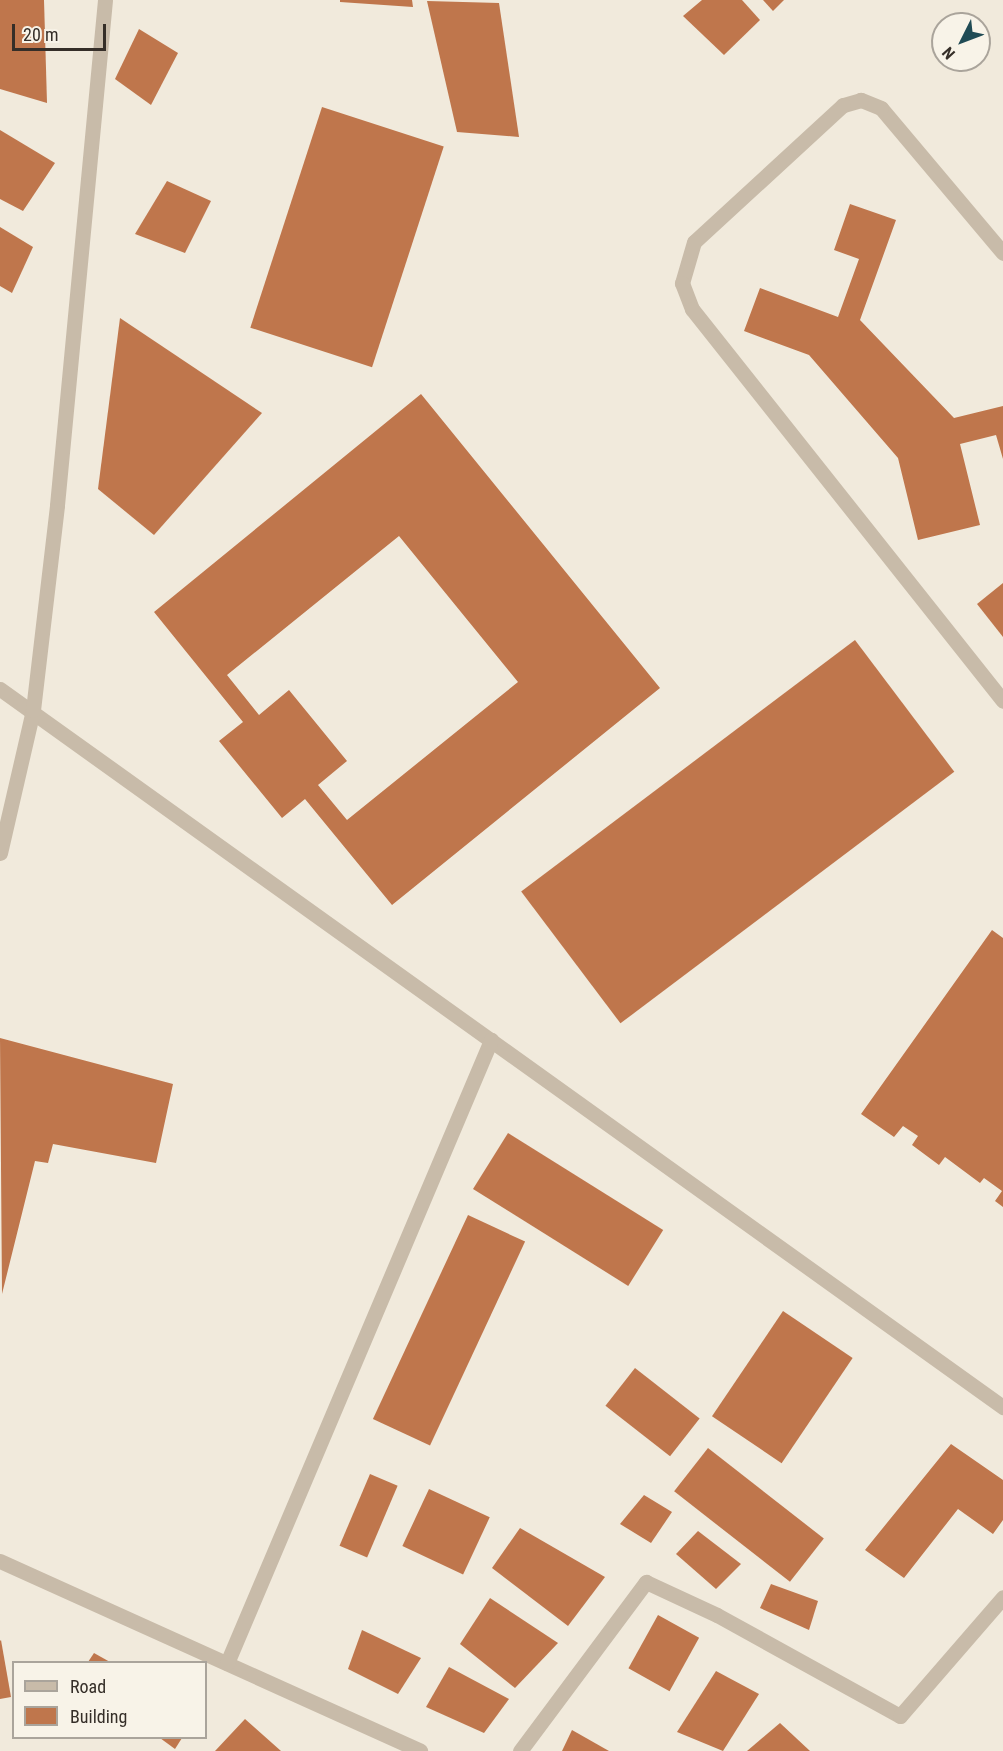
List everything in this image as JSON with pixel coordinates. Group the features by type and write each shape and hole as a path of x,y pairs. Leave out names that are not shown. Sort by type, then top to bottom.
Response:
{"street":[{"path":"0,854 33,710 57,505 105,0"},
{"path":"1003,253 880,108 861,100 843,105 694,242 682,284 692,309 1003,701"},
{"path":"0,689 33,710 1003,1407"},
{"path":"227,1663 491,1040"},
{"path":"0,1561 420,1751"},
{"path":"520,1751 646,1582 717,1615 900,1716 1003,1597"}],"building":[{"path":"0,0 44,0 47,103 0,89"},
{"path":"340,0 412,0 413,7 340,2"},
{"path":"702,0 742,0 760,20 724,55 683,16"},
{"path":"763,0 784,0 773,11"},
{"path":"427,1 499,3 519,137 457,132"},
{"path":"139,29 178,53 151,105 115,79"},
{"path":"322,107 444,147 372,367 250,328"},
{"path":"0,130 55,163 23,211 0,199"},
{"path":"167,181 211,201 185,253 135,234"},
{"path":"850,204 896,220 860,320 954,418 1003,406 1003,459 996,435 960,444 980,525 918,540 898,458 809,355 744,331 760,288 838,317 859,259 834,250"},
{"path":"0,227 33,247 12,293 0,286"},
{"path":"120,318 262,413 154,535 98,489"},
{"path":"421,394 660,688 392,905 305,799 282,818 219,741 243,722 154,612","holes":["399,536 518,682 347,820 318,785 347,761 289,690 259,715 227,675"]},
{"path":"1003,583 1003,637 977,604"},
{"path":"855,640 954,772 620,1023 521,892"},
{"path":"992,930 1003,938 1003,1207 995,1201 1002,1191 984,1178 980,1183 945,1157 939,1165 912,1145 918,1136 903,1126 894,1137 861,1114"},
{"path":"0,1038 173,1084 156,1163 53,1144 48,1163 35,1161 2,1294"},
{"path":"508,1133 663,1230 628,1286 473,1189"},
{"path":"468,1215 525,1242 430,1446 373,1419"},
{"path":"783,1311 853,1358 782,1463 712,1416"},
{"path":"635,1368 700,1418 670,1456 605,1406"},
{"path":"951,1444 1003,1480 1003,1520 993,1534 958,1509 904,1578 865,1550"},
{"path":"708,1448 824,1539 790,1582 674,1491"},
{"path":"370,1474 398,1486 367,1558 340,1546"},
{"path":"429,1489 490,1517 463,1574 402,1546"},
{"path":"644,1495 672,1512 651,1543 620,1524"},
{"path":"520,1528 605,1577 568,1626 492,1568"},
{"path":"698,1531 741,1564 716,1589 676,1554"},
{"path":"771,1584 818,1601 809,1630 760,1608"},
{"path":"490,1598 558,1643 515,1688 460,1644"},
{"path":"658,1615 699,1638 670,1691 628,1668"},
{"path":"362,1630 421,1658 398,1694 348,1669"},
{"path":"0,1641 11,1697 0,1699"},
{"path":"94,1653 108,1661 89,1661"},
{"path":"449,1667 509,1699 484,1733 426,1707"},
{"path":"716,1671 759,1694 723,1751 677,1732"},
{"path":"245,1719 281,1751 215,1751"},
{"path":"780,1723 810,1751 747,1751"},
{"path":"572,1730 609,1751 562,1751"},
{"path":"161,1739 181,1739 175,1749"}]}
